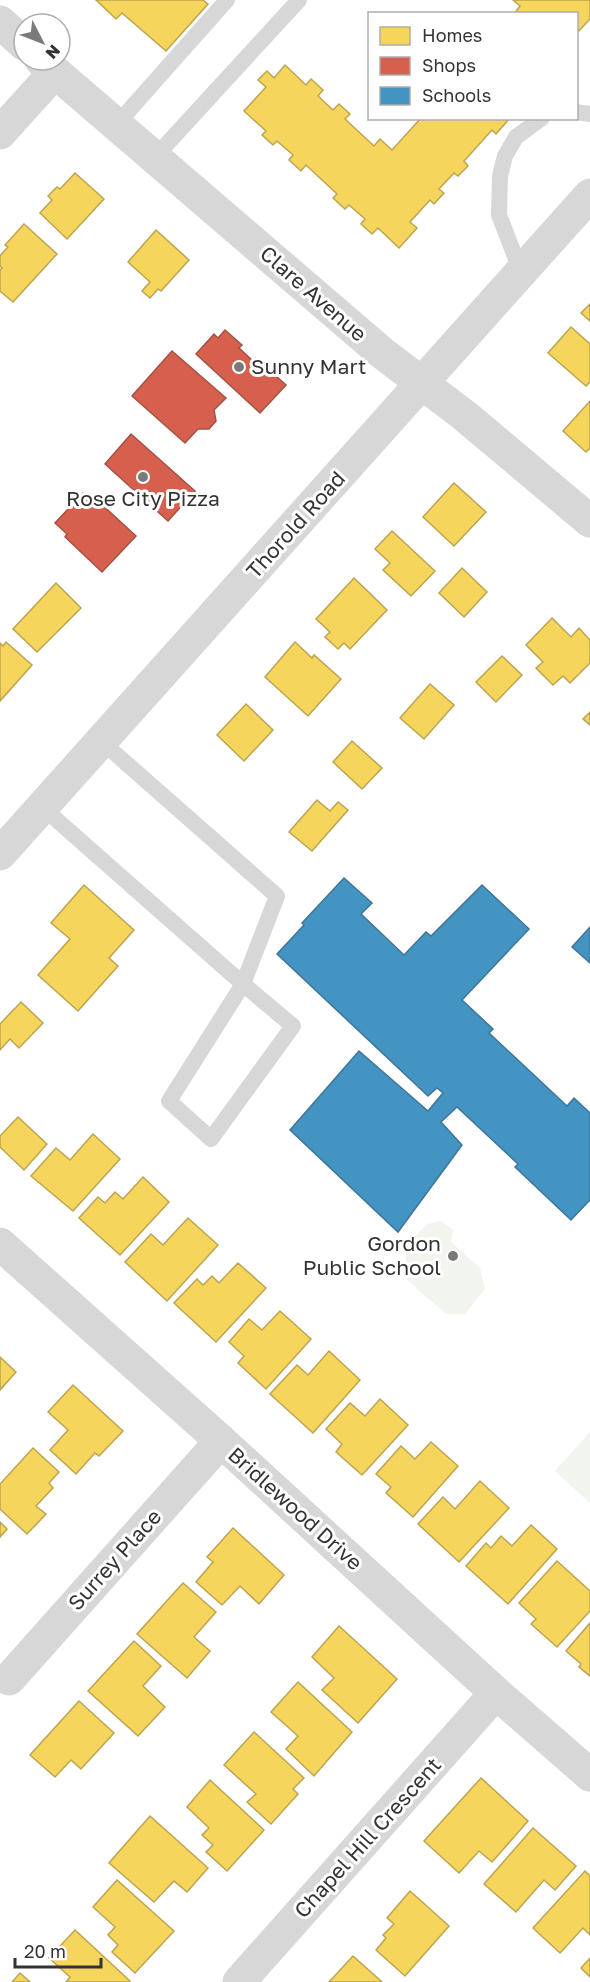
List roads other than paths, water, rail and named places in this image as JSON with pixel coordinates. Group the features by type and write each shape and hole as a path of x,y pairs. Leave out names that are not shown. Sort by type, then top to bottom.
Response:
{"street":[{"path":"0,22 12,33"},
{"path":"0,133 44,72"},
{"name":"Clare Avenue","path":"55,72 422,385 465,416 590,521"},
{"name":"Thorold Road","path":"0,854 590,195"},
{"name":"Bridlewood Drive","path":"0,1244 221,1441 496,1694 590,1775"},
{"name":"Surrey Place","path":"9,1678 221,1441"},
{"name":"Chapel Hill Crescent","path":"239,1982 496,1694"}],"lane":[{"path":"116,125 227,0"},
{"path":"154,158 299,0"},
{"path":"521,272 499,215 500,176 505,156 516,137 539,120"},
{"path":"42,807 243,984 293,1026 211,1139 169,1101 243,984 277,896 101,741"}],"place":[{"name":"Sunny Mart","path":"239,367"},
{"name":"Rose City Pizza","path":"143,477"},
{"name":"Gordon Public School","path":"453,1256"}]}
